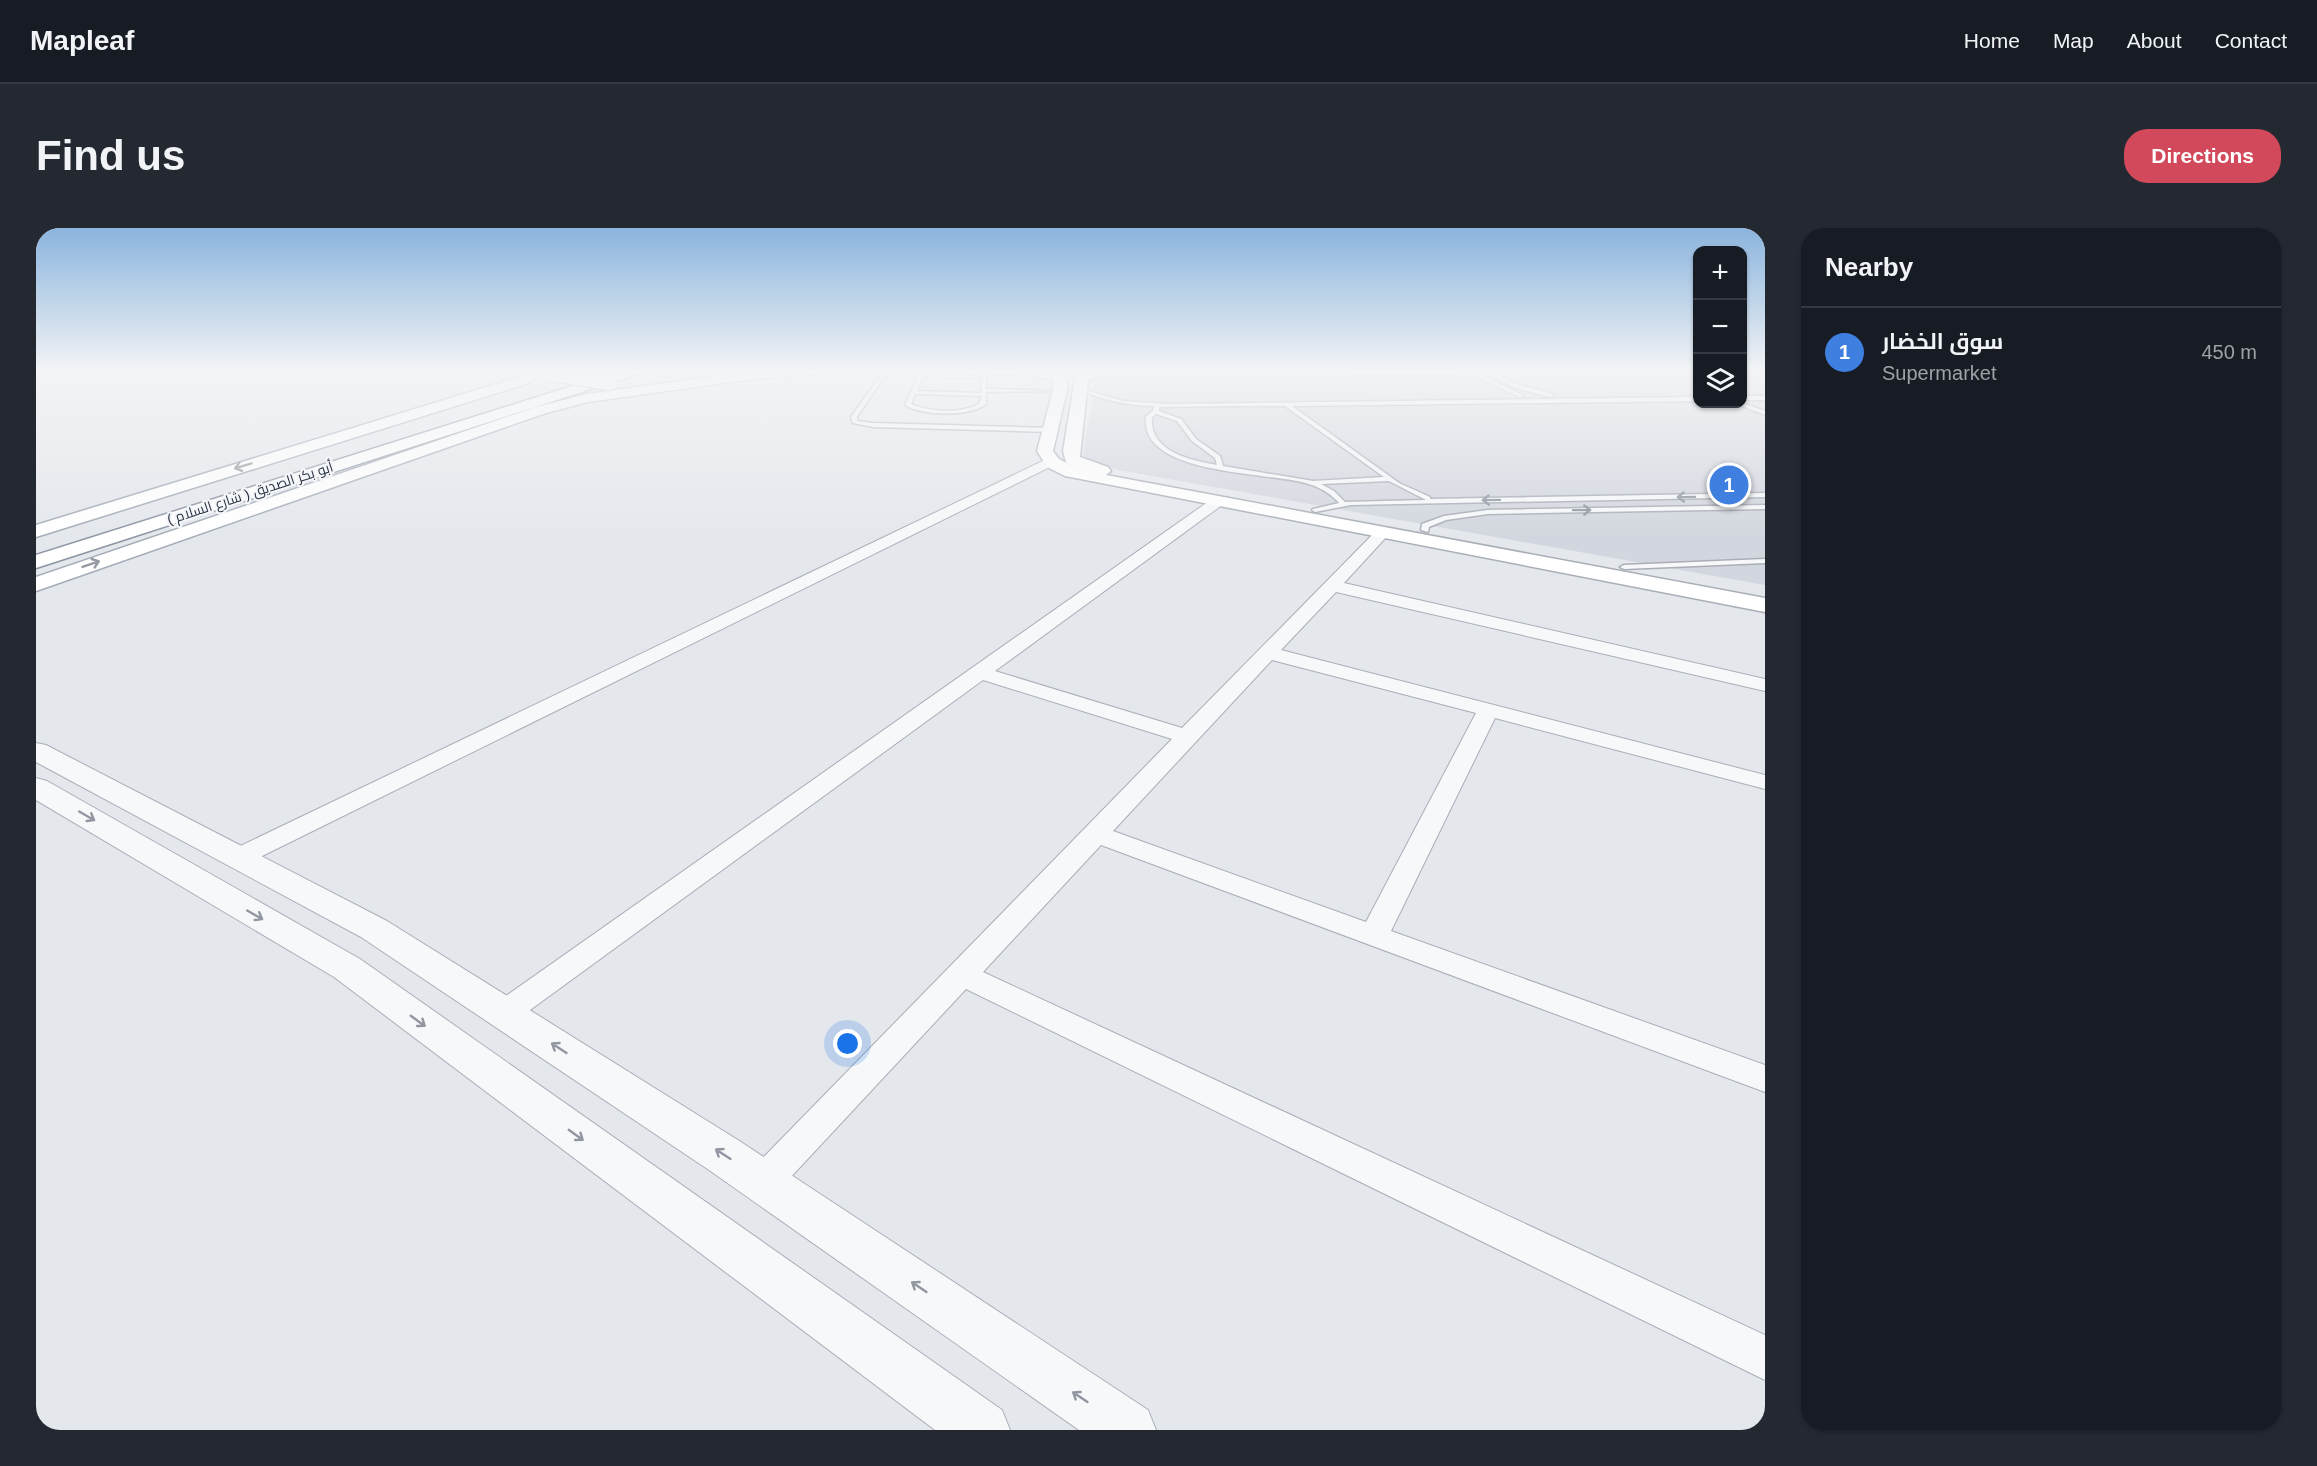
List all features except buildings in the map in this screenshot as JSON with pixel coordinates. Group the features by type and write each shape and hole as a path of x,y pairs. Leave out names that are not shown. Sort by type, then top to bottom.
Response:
{"main road":[{"path":"36,530 374,426"},
{"name":"( شارع السلام ) أبو بكر الصديق","path":"36,544 413,426"},
{"name":"( شارع السلام ) أبو بكر الصديق","path":"36,562 461,426"},
{"path":"36,584 494,426"},
{"path":"1051,426 1045,451 1049,462 1063,470 1092,478 1765,605"},
{"path":"1075,426 1072,459 1084,466 1765,593"}],"street":[{"path":"239,857 1049,462"},
{"path":"504,1013 1217,502"},
{"path":"764,1182 1382,533"},
{"path":"1332,586 1765,685"},
{"path":"1268,653 1765,782"},
{"path":"979,672 1188,737"},
{"path":"1374,935 1488,710"},
{"path":"36,751 374,929 764,1182 1128,1430"},
{"path":"36,787 347,968 982,1430"},
{"path":"1096,834 1765,1079"},
{"path":"961,974 1765,1358"}],"lane":[{"path":"912,426 1050,430"},
{"path":"1149,426 1152,437 1161,448 1175,455 1220,466 1311,482 1327,488 1342,503"},
{"path":"1184,426 1194,440 1218,457 1220,466"},
{"path":"1316,426 1390,479 1414,493 1441,501"},
{"path":"1311,482 1390,479"},
{"path":"1315,510 1342,503 1765,495"},
{"path":"1724,496 1765,507"},
{"path":"1539,500 1556,510"},
{"path":"1425,530 1425,526 1433,522 1460,514 1765,507"},
{"path":"1624,567 1765,561"}],"shaded area":[{"path":"1088,426 1765,426 1765,585 1119,470 1092,463 1083,454"}],"place":[{"name":"سوق الخضار","path":"1729,485"}]}
